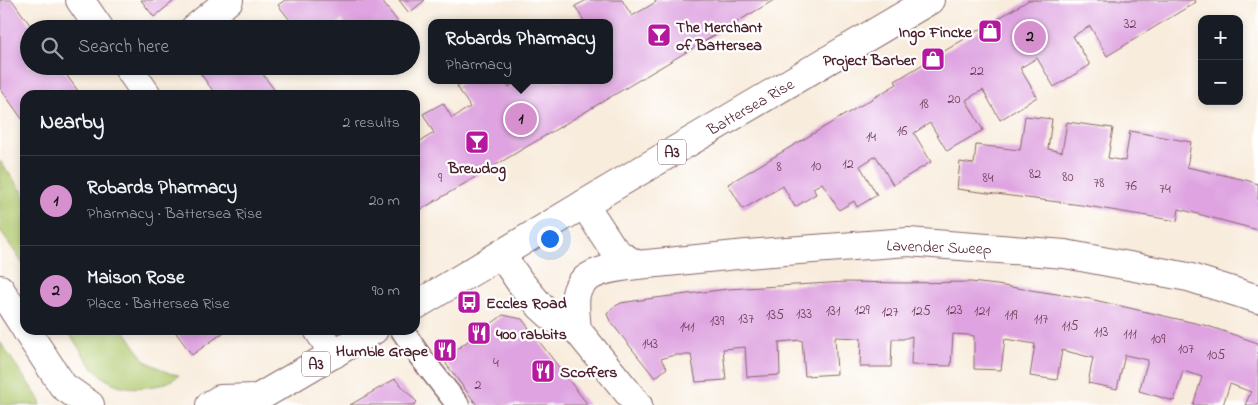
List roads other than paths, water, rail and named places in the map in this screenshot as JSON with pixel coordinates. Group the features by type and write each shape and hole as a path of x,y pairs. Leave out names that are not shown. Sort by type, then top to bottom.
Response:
{"main road":[{"path":"80,0 94,20"},
{"path":"205,20 229,0"},
{"name":"Battersea Rise","path":"420,303 930,0"},
{"path":"136,75 144,90"},
{"path":"584,204 612,247 637,265"},
{"name":"Lavender Sweep","path":"637,265 747,254 908,242 1065,254 1188,277 1258,299"},
{"path":"500,254 541,307 553,318 577,330 638,405"},
{"path":"577,330 576,292 580,285 591,275 608,269 637,265"},
{"path":"0,290 20,320"},
{"path":"30,335 65,395 90,405"},
{"path":"321,335 334,354"},
{"name":"A3","path":"210,405 220,399 256,402 366,335"}],"lane":[{"path":"405,335 458,405"}],"place":[{"name":"Ingo Fincke","path":"990,31"},
{"name":"The Merchant of Battersea","path":"659,35"},
{"name":"Maison Rose","path":"1030,37"},
{"name":"Project Barber","path":"933,59"},
{"name":"Robards Pharmacy","path":"521,119"},
{"name":"Brewdog","path":"477,142"},
{"name":"Eccles Road","path":"469,302"},
{"name":"400 rabbits","path":"479,333"},
{"name":"Humble Grape","path":"445,350"},
{"name":"Scoffers","path":"543,371"}]}
